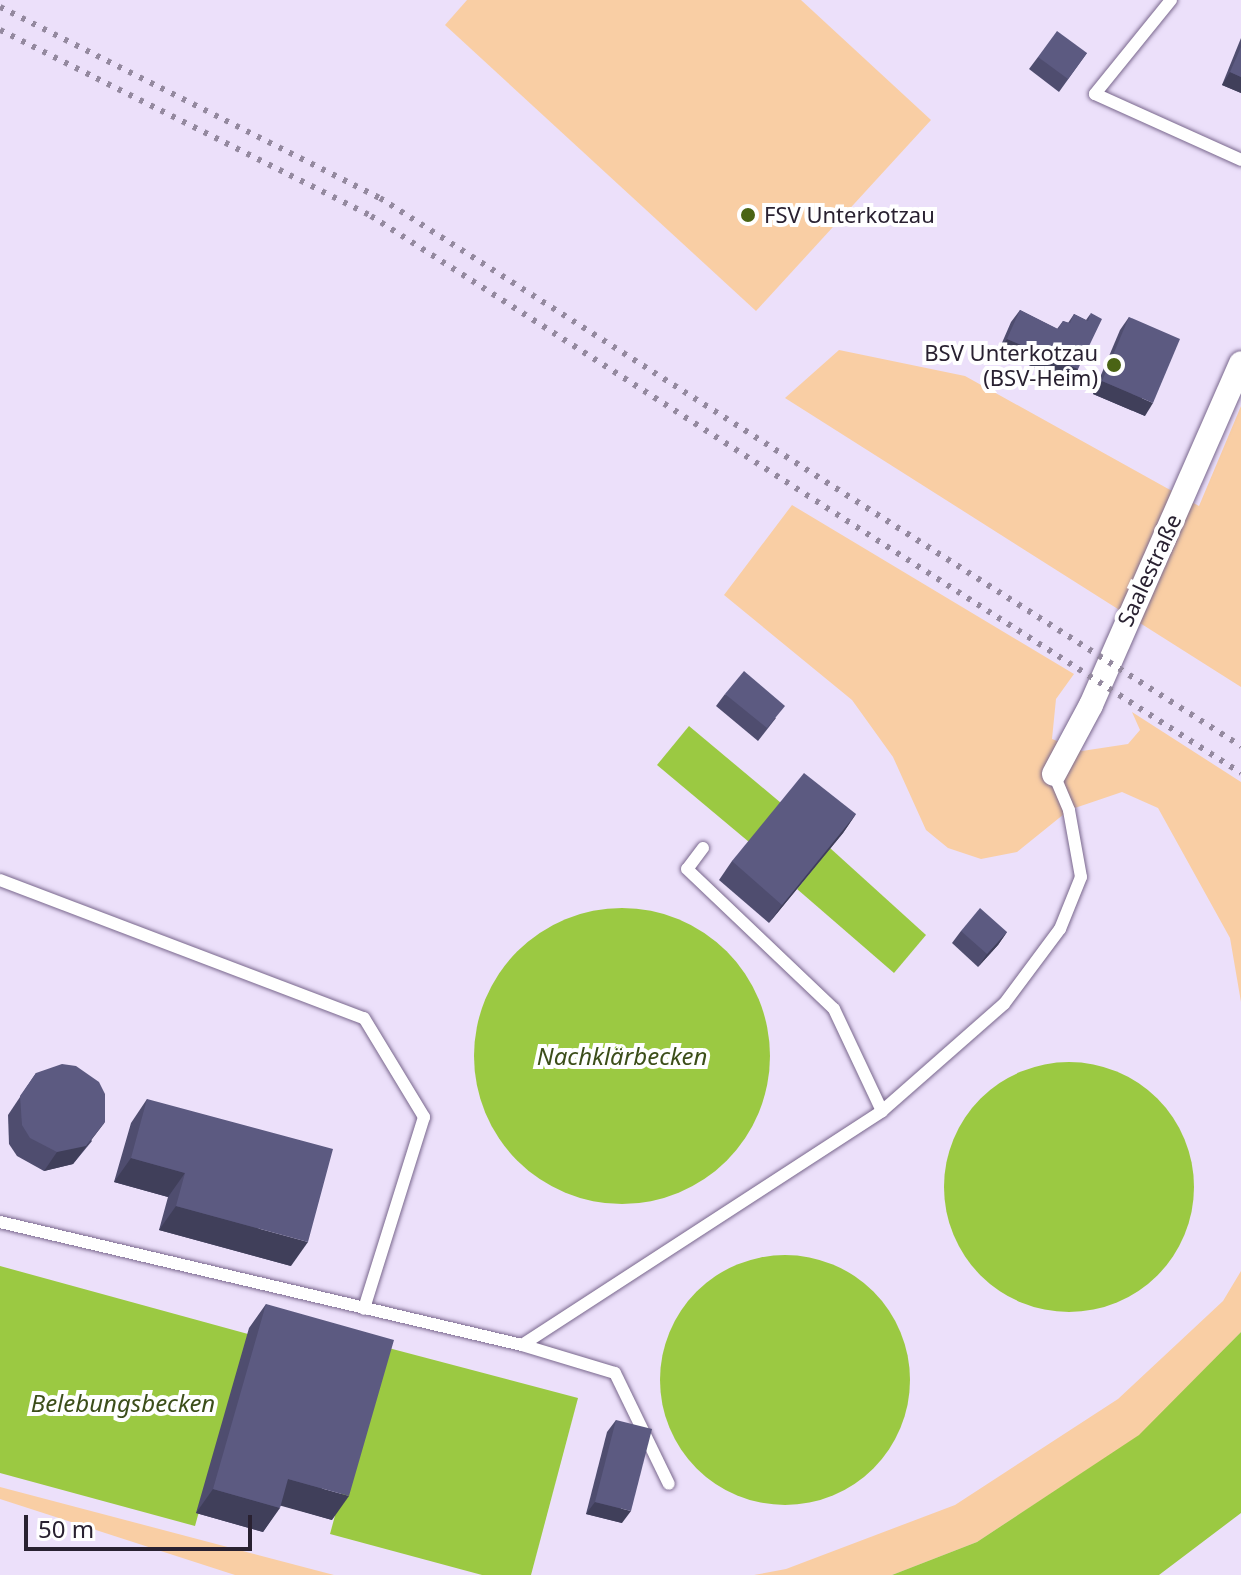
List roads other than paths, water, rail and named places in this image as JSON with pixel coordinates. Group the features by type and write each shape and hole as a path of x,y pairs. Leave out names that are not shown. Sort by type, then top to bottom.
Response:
{"street":[{"name":"Saalestraße","path":"1054,774 1091,705 1241,364"}],"lane":[{"path":"1171,0 1095,94 1241,160"},
{"path":"522,1345 882,1111 1004,1004 1060,929 1081,877 1069,810 1054,774"},
{"path":"703,848 687,869 834,1009 882,1111"},
{"path":"0,880 364,1018 424,1117 364,1309"},
{"path":"0,1222 522,1345 615,1373 669,1484"}],"water":[{"path":"689,726 781,803 749,842 657,765"},
{"path":"830,848 926,935 894,973 797,889"},
{"name":"Nachklärbecken","path":"622,908 651,911 679,919 727,951 759,999 767,1027 770,1056 767,1085 759,1113 727,1161 679,1193 651,1201 622,1204 593,1201 565,1193 517,1161 485,1113 477,1085 474,1056 477,1027 485,999 517,951 565,919 593,911"},
{"path":"1057,1062 1081,1062 1117,1071 1158,1098 1185,1139 1192,1163 1192,1211 1185,1235 1158,1276 1117,1303 1081,1312 1057,1312 1021,1303 980,1276 953,1235 944,1199 944,1175 953,1139 980,1098 1021,1071"},
{"path":"785,1255 833,1265 854,1276 873,1292 889,1311 900,1332 910,1380 900,1428 889,1449 873,1468 854,1484 833,1495 785,1505 737,1495 716,1484 697,1468 681,1449 670,1428 660,1380 670,1332 681,1311 697,1292 716,1276 737,1265"},
{"name":"Belebungsbecken","path":"0,1266 248,1334 195,1526 0,1473"},
{"path":"1241,1332 1241,1513 1159,1575 892,1575 977,1542 1139,1435"},
{"path":"381,1346 578,1398 531,1575 482,1575 330,1534"}],"railway":[{"path":"0,7 380,198 1241,746"},
{"path":"0,30 371,216 1241,773"}],"place":[{"name":"FSV Unterkotzau","path":"748,215"},
{"name":"BSV Unterkotzau (BSV-Heim)","path":"1114,365"}]}
